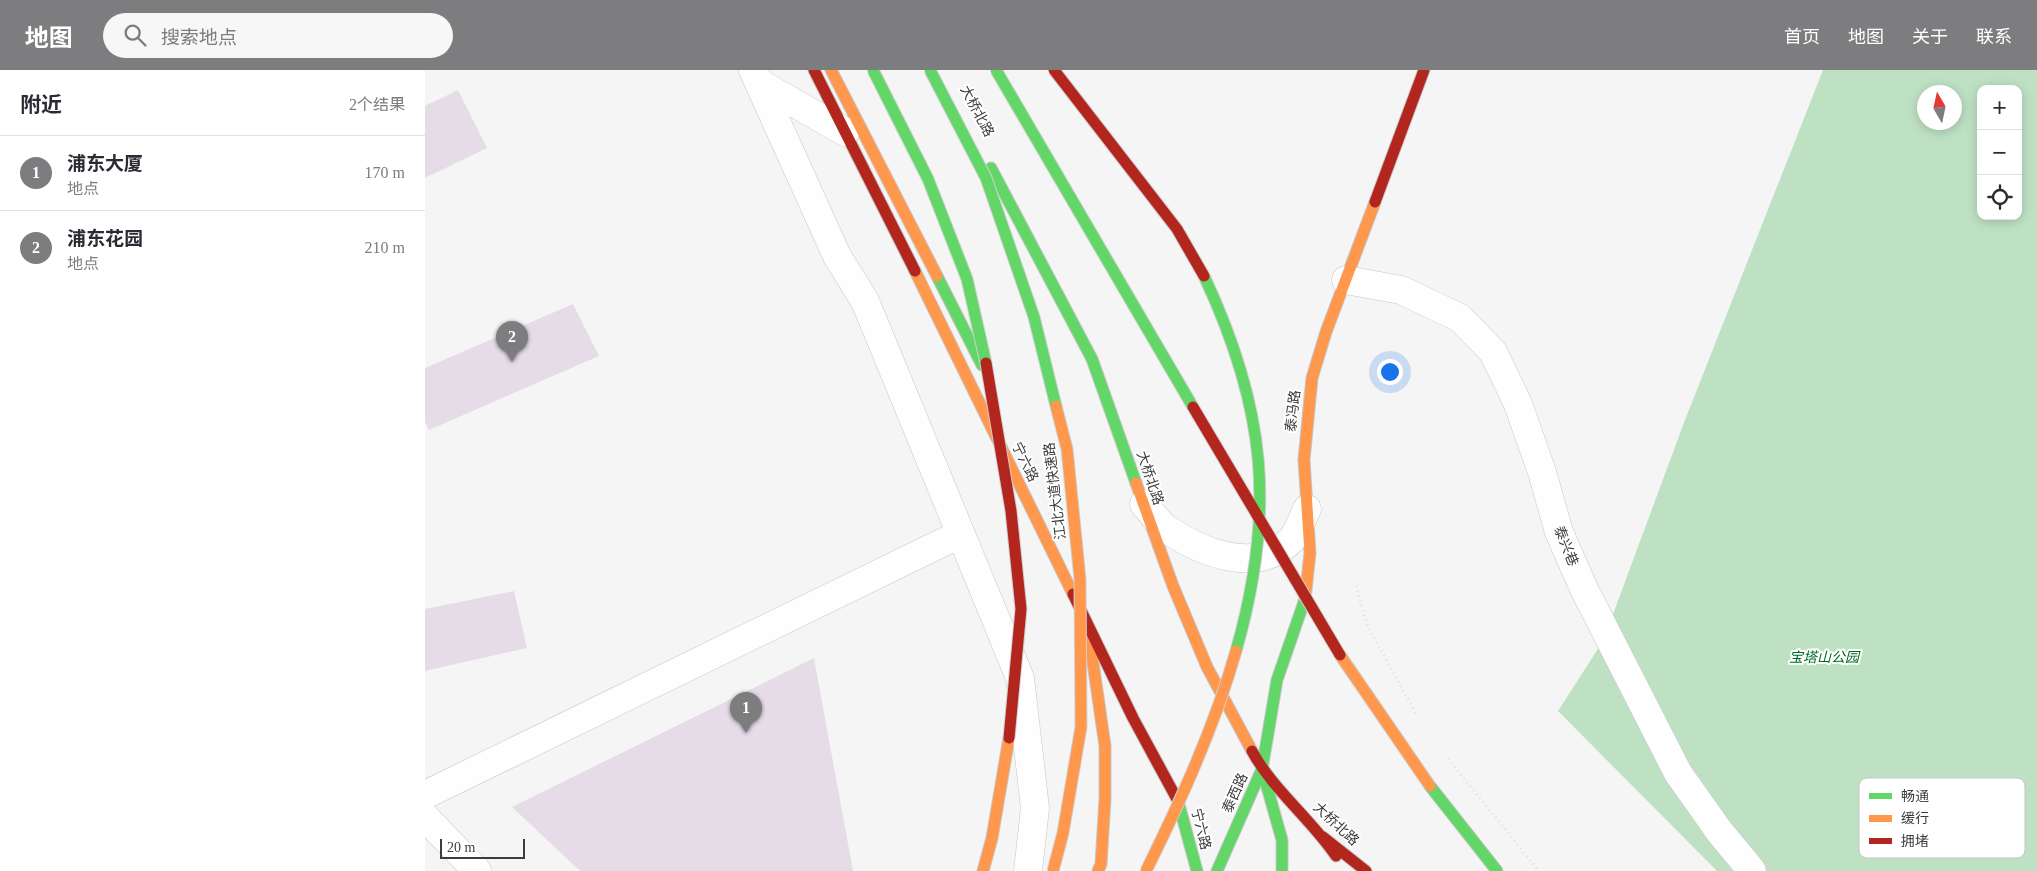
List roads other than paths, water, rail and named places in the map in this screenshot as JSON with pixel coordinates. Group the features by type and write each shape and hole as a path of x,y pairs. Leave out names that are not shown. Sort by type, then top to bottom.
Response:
{"main road":[{"name":"宁六路","path":"814,70 1133,718 1180,805 1197,871"},
{"path":"831,70 991,382"},
{"path":"873,70 928,179 967,279 991,382 1011,511 1021,609 1009,738 992,838 983,871"},
{"name":"江北大道快速路","path":"930,70 986,178 1034,317 1067,449 1080,579 1081,727 1063,833 1053,871"},
{"name":"大桥北路","path":"939,70 1093,359 1173,586 1207,667 1262,768 1323,837 1366,871"},
{"path":"996,70 1156,346 1263,523 1315,615 1366,696 1430,786 1497,871"},
{"path":"1054,70 1141,180 1188,246 1230,336 1241,370 1254,424 1261,475 1259,545 1254,580 1230,676 1192,772 1146,871"},
{"name":"泰冯路","path":"1262,768 1277,680 1304,607 1310,553 1304,460 1312,378 1325,332 1424,70"},
{"path":"1088,626 1105,746 1105,799 1101,864 1098,871"},
{"name":"泰西路","path":"1217,871 1262,768"},
{"name":"泰西路","path":"1262,768 1281,840 1282,871"},
{"path":"1323,837 1346,871"}],"street":[{"path":"757,77 845,132"},
{"path":"757,77 837,256 865,302 1020,678 1035,808 1028,871"},
{"name":"泰兴巷","path":"1345,280 1401,290 1460,318 1493,352 1518,404 1542,472 1559,532 1584,590 1678,773 1719,831 1752,871"},
{"path":"1144,504 1165,528 1202,550 1248,559 1271,554 1289,542 1307,509"},
{"path":"425,795 961,534"},
{"path":"425,817 477,871"}],"place":[{"name":"浦东花园","path":"512,362"},
{"name":"浦东大厦","path":"746,733"}],"park label":[{"name":"宝塔山公园","path":"1824,657"}]}
